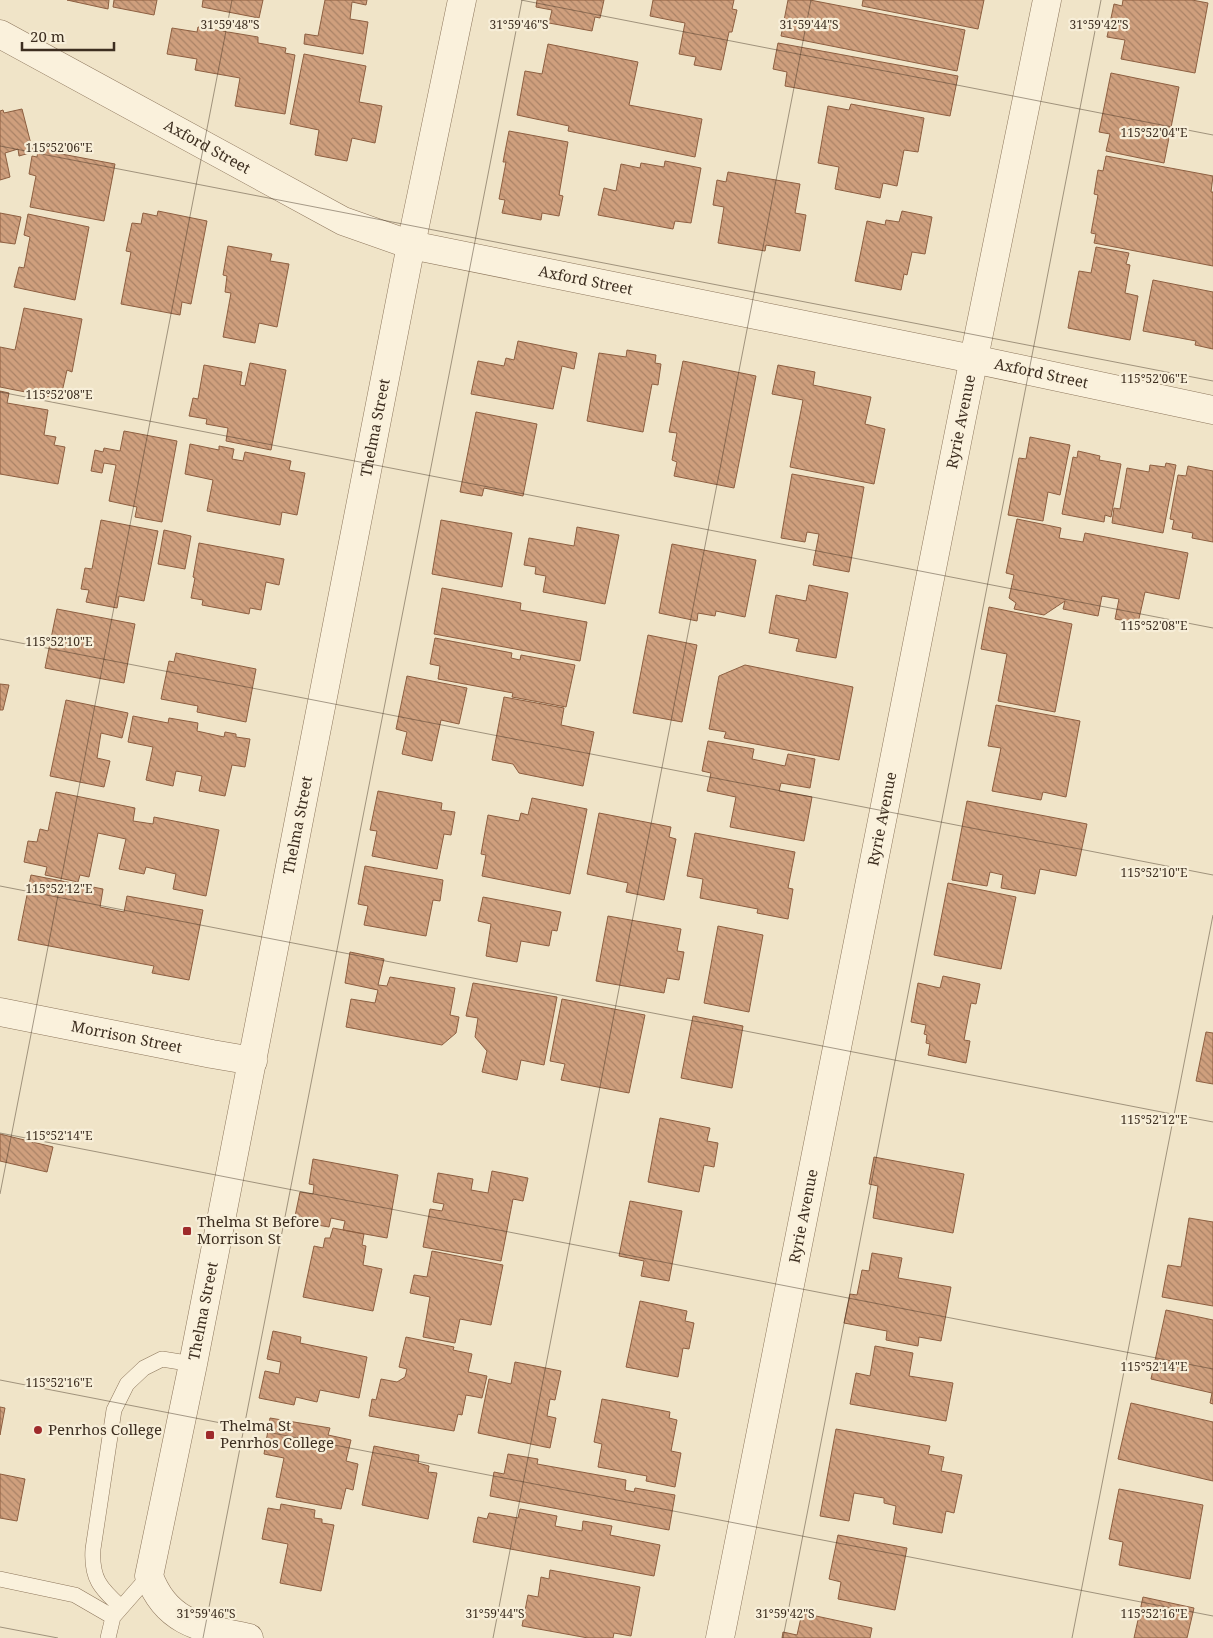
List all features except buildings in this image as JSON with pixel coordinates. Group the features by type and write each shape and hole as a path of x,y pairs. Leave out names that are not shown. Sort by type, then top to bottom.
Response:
{"street":[{"name":"Thelma Street","path":"149,1576 253,1061 411,245 462,0"},
{"name":"Ryrie Avenue","path":"720,1638 1047,0"},
{"name":"Axford Street","path":"0,34 343,221 411,245 974,359 1213,410"},
{"name":"Morrison Street","path":"0,1012 253,1061"},
{"path":"149,1576 154,1590 162,1602 176,1615 197,1626 250,1638"}],"lane":[{"path":"117,1612 97,1580 92,1564 114,1410 127,1384 144,1368 162,1359 193,1364"},
{"path":"108,1638 117,1612 149,1576"},
{"path":"0,1579 75,1595 117,1612"}],"place":[{"name":"Thelma St Before Morrison St","path":"187,1231"},
{"name":"Penrhos College","path":"38,1430"},
{"name":"Thelma St Penrhos College","path":"210,1435"}]}
